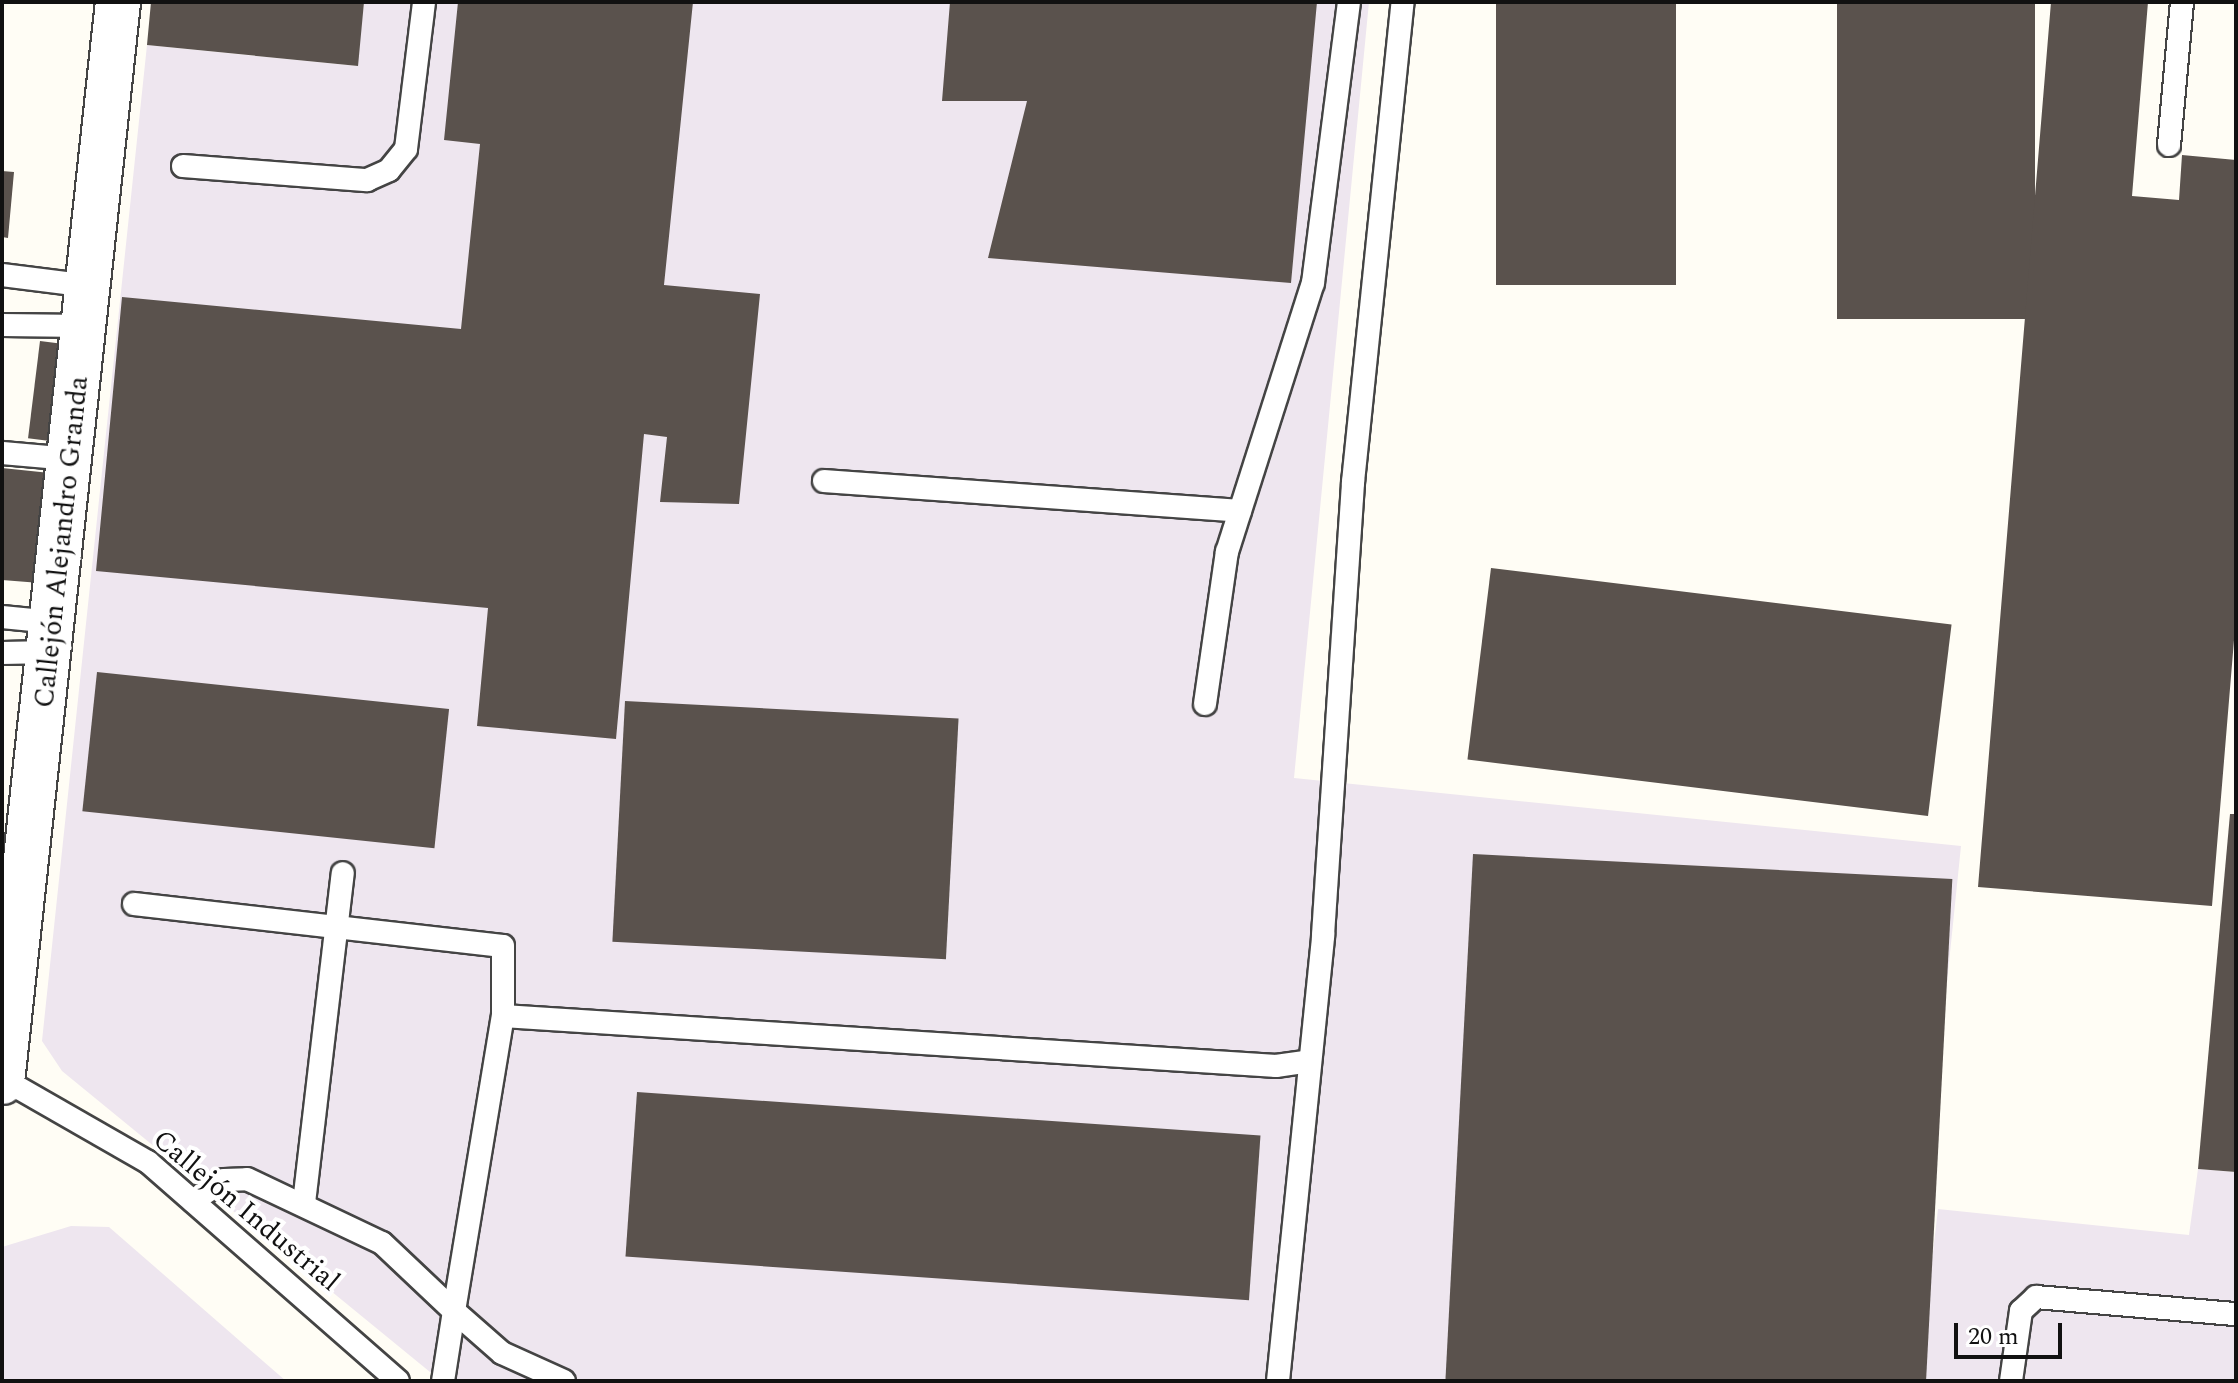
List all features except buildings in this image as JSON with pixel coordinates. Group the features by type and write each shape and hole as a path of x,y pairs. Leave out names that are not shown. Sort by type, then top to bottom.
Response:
{"street":[{"name":"Callejón Alejandro Granda","path":"2,1080 13,896 52,637 118,2"}],"lane":[{"path":"183,166 367,180 389,170 406,149 424,2"},
{"path":"1205,704 1215,612 1240,511 1313,283 1349,2"},
{"path":"1278,1381 1305,1062 1323,935 1353,482 1403,2"},
{"path":"2169,145 2182,2"},
{"path":"2,275 87,306"},
{"path":"2,325 87,306"},
{"path":"2,453 71,459"},
{"path":"824,481 1240,511"},
{"path":"2,617 52,637"},
{"path":"2,653 52,637"},
{"path":"304,1203 343,873"},
{"path":"134,904 503,946 503,1016 443,1381"},
{"path":"503,1016 1276,1066 1305,1062"},
{"name":"Callejón Industrial","path":"2,1080 148,1162 398,1381"},
{"path":"193,1201 235,1177 304,1203 382,1243 502,1353 564,1381"},
{"path":"2011,1381 2021,1311 2036,1297 2236,1314"}],"shaded area":[{"path":"364,2 1369,2 1294,778 1961,846 1906,1381 441,1381 62,1071 42,1041 147,45 357,66"},
{"path":"2198,1169 2236,1172 2236,1381 1918,1381 1938,1209 2189,1235"},
{"path":"71,1226 109,1227 286,1381 2,1381 2,1247"}]}
